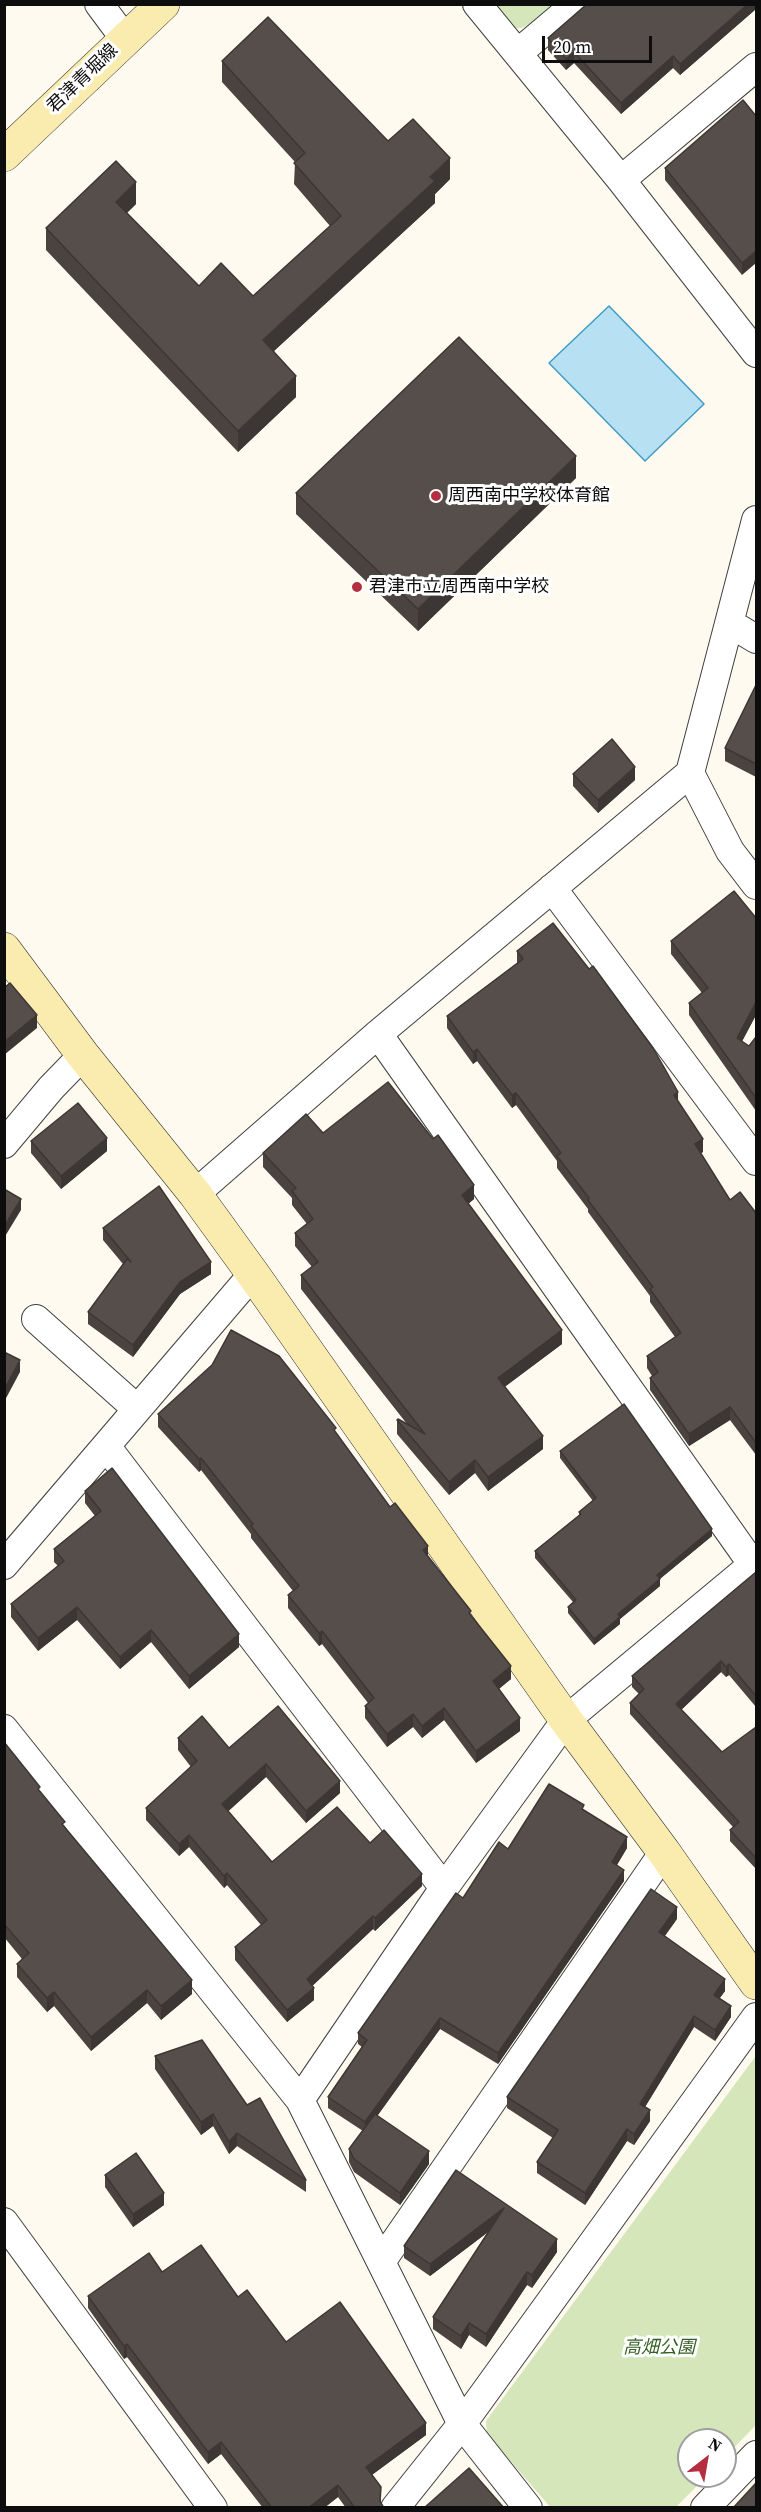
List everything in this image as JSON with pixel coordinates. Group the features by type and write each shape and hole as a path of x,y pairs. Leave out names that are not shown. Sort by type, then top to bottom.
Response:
{"street":[{"path":"99,4 125,39"},
{"name":"君津青堀線","path":"4,155 163,4"},
{"path":"477,4 621,180 756,353"},
{"path":"518,53 576,4"},
{"path":"621,180 756,67"},
{"path":"195,1194 378,1034 690,773 731,624 756,520"},
{"path":"731,624 756,639"},
{"path":"690,773 730,851 756,885"},
{"path":"552,888 756,1161"},
{"path":"4,949 83,1056 195,1194 566,1720 664,1852 756,1983"},
{"path":"300,2100 444,1888 566,1720 755,1563 378,1034"},
{"path":"4,1144 51,1088 83,1056"},
{"path":"9,1552 106,1446 253,1274"},
{"path":"36,1319 137,1409"},
{"path":"106,1446 444,1888"},
{"path":"4,1729 300,2100 462,2424 528,2508"},
{"path":"381,2262 664,1852"},
{"path":"395,2508 462,2424 756,2017"},
{"path":"4,2222 213,2508"},
{"path":"705,2508 756,2455"}],"green space":[{"path":"489,5 551,5 526,26 513,28 506,24"},
{"name":"高畑公園","path":"755,2057 756,2425 737,2445 737,2428 677,2428 677,2488 695,2488 676,2507 551,2508 487,2434 486,2421"}],"water":[{"path":"609,306 704,404 645,461 549,363"}],"building":[{"path":"587,4 748,4 680,64 673,56 621,103 574,52 566,59 548,38"},
{"path":"268,17 388,141 413,119 450,158 430,177 435,181 263,340 296,376 238,431 46,228 116,161 136,182 116,202 199,286 221,263 253,296 341,216 294,163 305,153 222,61"},
{"path":"743,100 756,116 756,251 742,263 665,168"},
{"name":"周西南中学校体育館","path":"459,337 576,456 418,609 296,493"},
{"path":"756,685 756,764 725,748"},
{"path":"612,739 635,767 598,800 573,774"},
{"path":"734,891 756,918 756,1002 737,1038 749,1046 756,1037 756,1098 689,1003 708,988 671,941"},
{"path":"553,923 589,969 593,966 653,1048 678,1092 674,1095 703,1139 695,1144 730,1200 740,1192 756,1213 756,1443 730,1407 689,1434 650,1378 658,1372 647,1356 681,1333 650,1289 653,1287 557,1156 561,1153 516,1093 512,1095 477,1049 473,1052 447,1016 523,959 517,951"},
{"path":"10,983 37,1015 4,1042 4,988"},
{"path":"388,1082 433,1139 438,1135 474,1185 462,1195 562,1330 498,1378 543,1436 488,1477 475,1460 449,1482 397,1420 425,1434 301,1275 318,1262 295,1233 313,1219 292,1191 296,1188 263,1153 306,1114 323,1133"},
{"path":"78,1103 107,1138 61,1176 31,1141"},
{"path":"159,1186 211,1262 180,1282 133,1345 88,1312 127,1259 131,1262 103,1228"},
{"path":"4,1189 21,1199 4,1227"},
{"path":"231,1330 279,1356 336,1428 334,1430 390,1507 395,1503 428,1546 423,1550 511,1666 493,1681 520,1718 476,1751 444,1708 422,1726 413,1714 387,1734 365,1706 374,1698 322,1631 319,1633 288,1595 299,1586 201,1458 199,1459 158,1414 212,1365"},
{"path":"4,1352 20,1360 4,1390"},
{"path":"624,1404 712,1529 657,1575 660,1579 618,1614 620,1617 594,1639 568,1607 576,1600 535,1551 581,1514 579,1512 596,1498 560,1451"},
{"path":"112,1468 239,1634 189,1676 151,1630 120,1657 77,1607 38,1638 11,1604 64,1561 54,1549 101,1511 85,1491"},
{"path":"756,1572 756,1696 729,1664 726,1667 721,1661 676,1704 722,1752 756,1727 756,1858 730,1830 739,1822 630,1703 644,1689 632,1676"},
{"path":"278,1706 340,1781 306,1811 266,1764 222,1804 272,1862 337,1807 370,1843 384,1830 422,1874 375,1918 373,1916 307,1979 314,1988 287,2010 235,1947 267,1920 227,1873 224,1876 189,1835 179,1844 146,1808 197,1761 178,1738 202,1716 229,1748"},
{"path":"4,1742 65,1822 62,1824 192,1980 161,2006 147,1990 91,2037 54,1992 47,1998 17,1964 29,1953 4,1924"},
{"path":"549,1784 584,1805 582,1809 627,1837 612,1862 624,1870 498,2053 440,2018 365,2122 328,2097 367,2040 358,2033 456,1893 463,1898 499,1842 508,1849"},
{"path":"651,1889 677,1907 659,1932 725,1979 714,1995 731,2006 715,2030 694,2016 640,2104 650,2110 634,2134 627,2129 585,2193 537,2162 558,2130 507,2097"},
{"path":"202,2040 247,2105 260,2098 306,2180 237,2133 229,2142 213,2114 201,2122 155,2056"},
{"path":"375,2114 429,2151 400,2193 354,2159 349,2149"},
{"path":"136,2153 164,2193 133,2214 105,2175"},
{"path":"456,2170 557,2239 532,2275 527,2272 486,2334 469,2323 461,2336 433,2317 504,2208 430,2264 404,2246"},
{"path":"201,2245 238,2297 247,2290 286,2342 340,2302 426,2423 366,2467 381,2487 380,2501 384,2508 355,2508 338,2485 308,2508 272,2508 221,2442 208,2452 127,2344 124,2346 88,2296 149,2253 162,2272"},
{"path":"469,2468 504,2508 424,2508"},
{"path":"756,2483 756,2508 733,2508"}],"place":[{"name":"周西南中学校体育館","path":"436,496"},
{"name":"君津市立周西南中学校","path":"357,587"}]}
